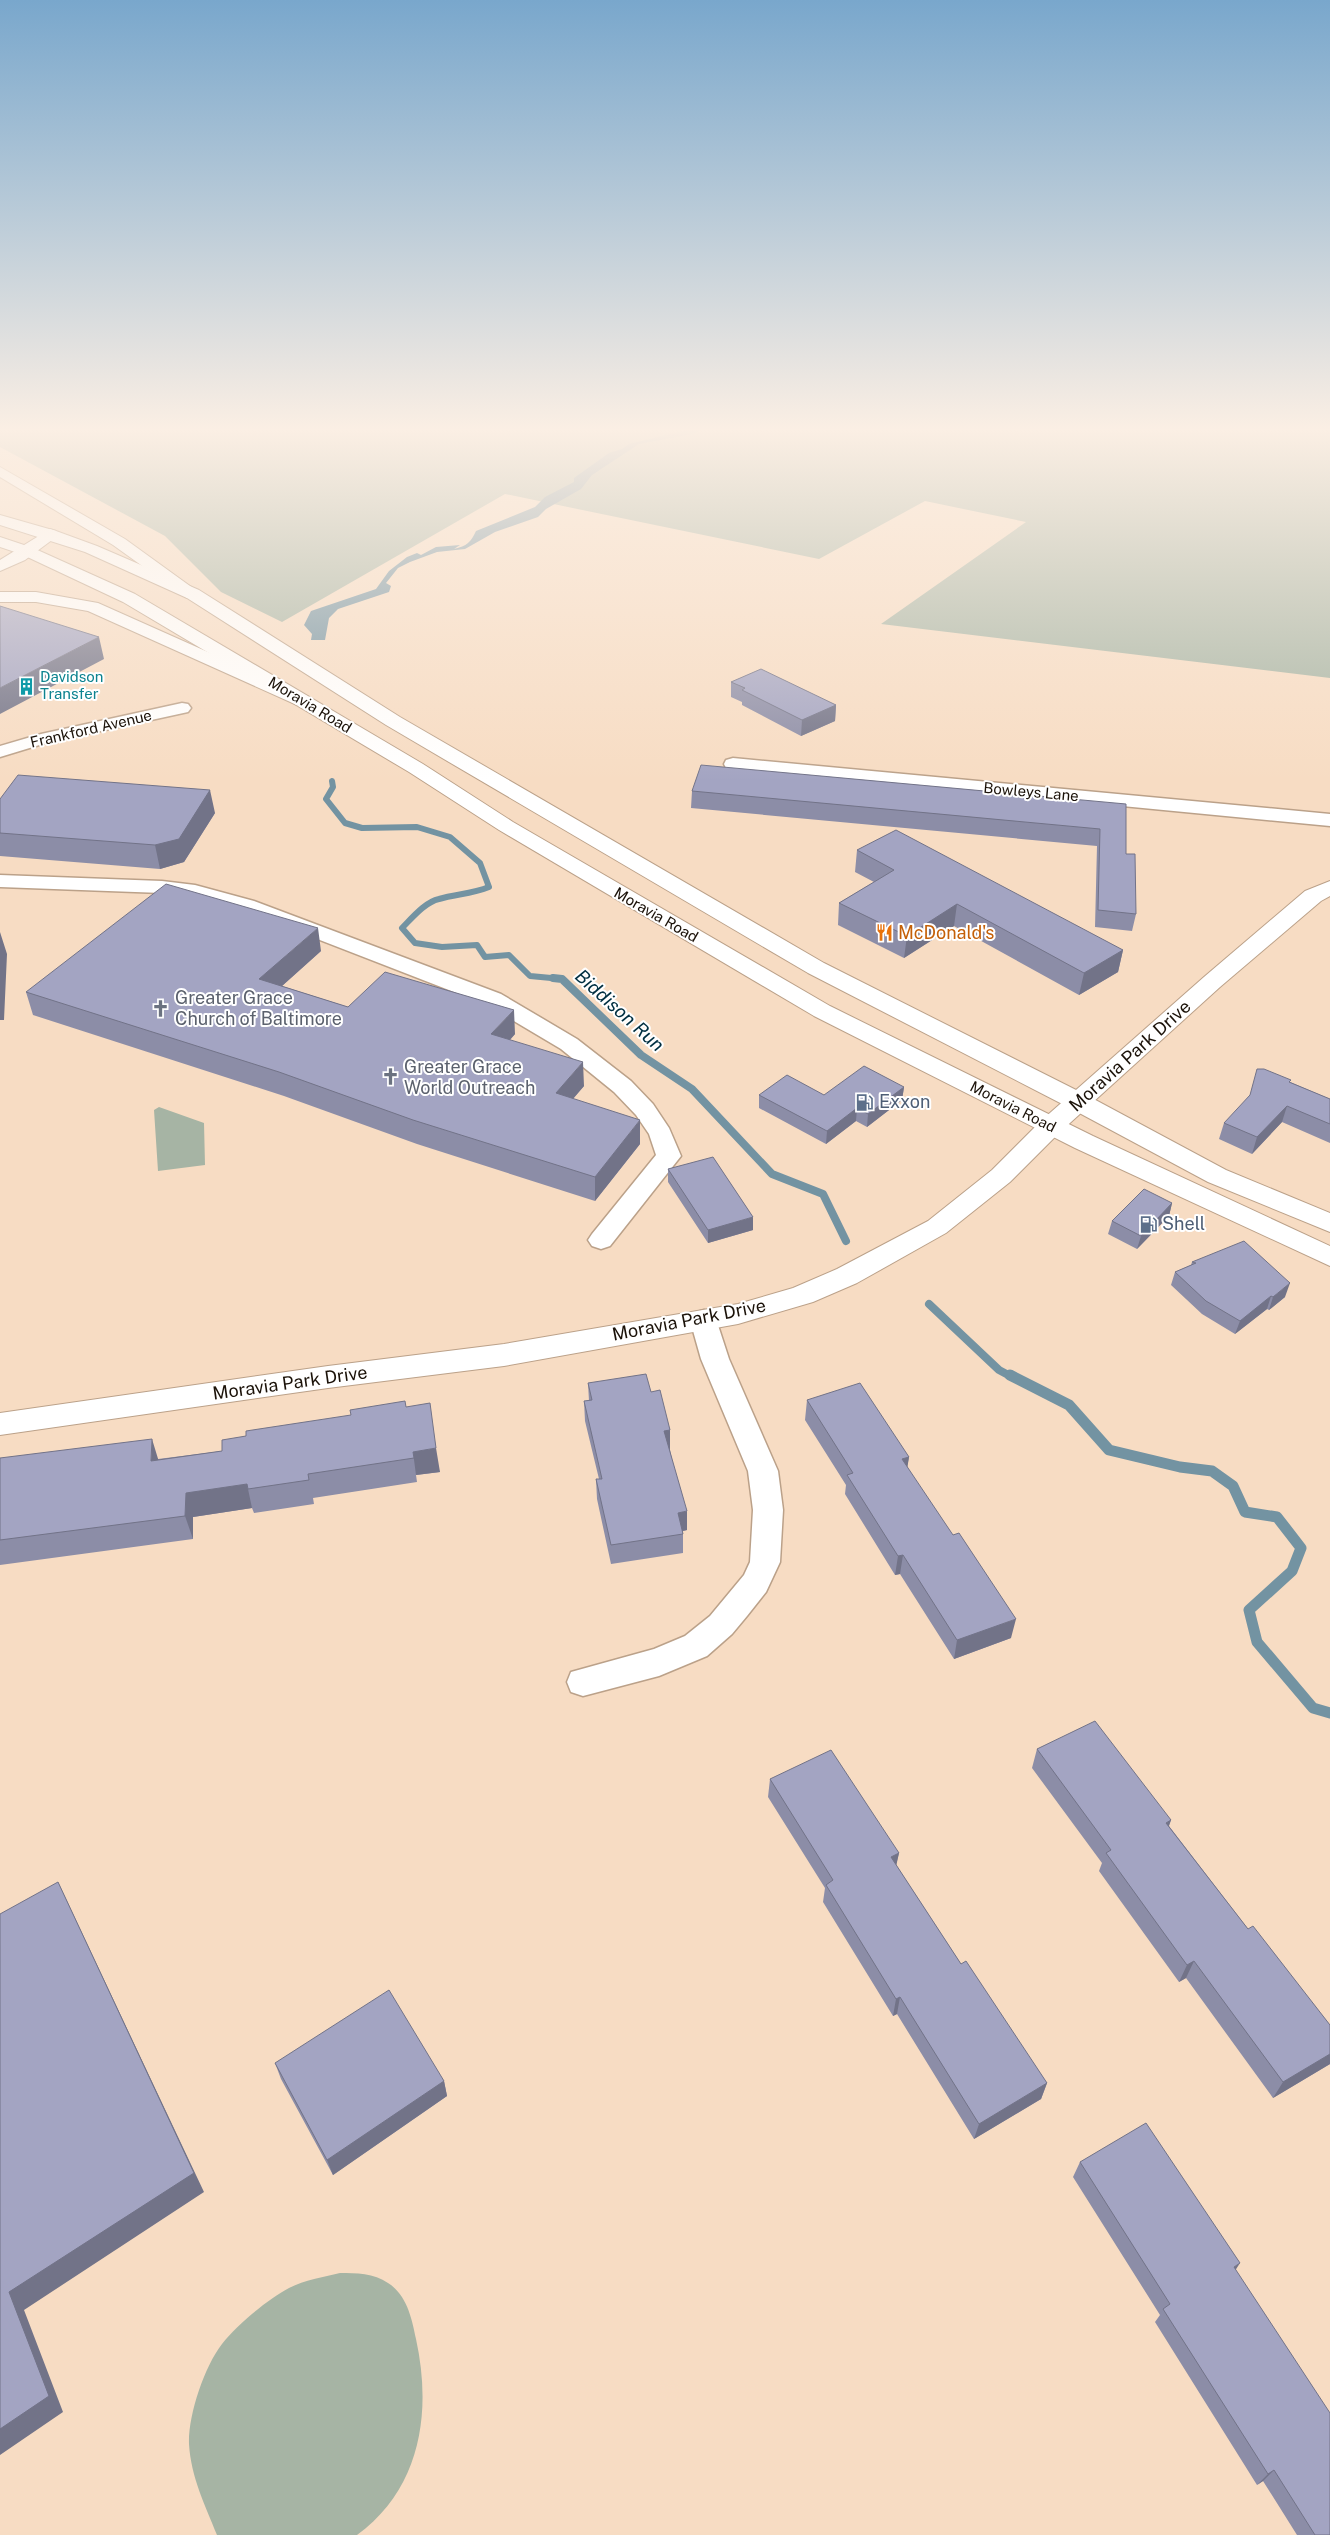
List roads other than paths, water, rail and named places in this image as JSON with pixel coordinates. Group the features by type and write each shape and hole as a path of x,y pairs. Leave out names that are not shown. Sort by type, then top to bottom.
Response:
{"main road":[{"name":"Moravia Road","path":"7,544 27,551 129,598 303,700 506,826 822,1011 1051,1126 1330,1257"},
{"path":"0,566 36,544"},
{"name":"Moravia Road","path":"77,544 132,565 193,594 401,726 816,968 1079,1102 1217,1176 1330,1223"},
{"path":"121,544 193,594"},
{"path":"0,597 44,598 92,607 303,700"},
{"name":"Moravia Park Drive","path":"0,1424 504,1355 738,1314 803,1295 848,1276 937,1227 1001,1176 1051,1126 1227,970 1313,896 1330,886"}],"street":[{"name":"Frankford Avenue","path":"0,752 41,739 182,708"},
{"name":"Bowleys Lane","path":"733,764 1330,820"},
{"path":"0,881 162,887 196,891 247,905 493,999 528,1015 608,1075 640,1103 667,1143 669,1156 601,1240"},
{"path":"583,1682 658,1662 696,1646 720,1625 736,1607 755,1583 765,1562 768,1510 762,1471 715,1359 704,1320"}],"water":[{"path":"473,544 465,549 437,552 398,568 386,583 391,586 389,592 338,609 329,618 325,640 311,640 312,634 304,625 311,611 376,589 389,571 407,557 417,553 421,555 436,547 460,545 454,549"}],"waterway":[{"name":"Biddison Run","path":"332,781 333,787 326,799 345,823 362,828 417,827 450,837 480,863 489,887 439,899 424,907 402,928 415,943 442,947 477,945 485,957 509,955 530,976 562,979"},
{"name":"Biddison Run","path":"553,978 562,979"},
{"name":"Biddison Run","path":"562,979 641,1055 692,1089 772,1174 823,1194 846,1241"},
{"name":"Biddison Run","path":"929,1304 999,1370 1012,1377"},
{"name":"Biddison Run","path":"1010,1375 1069,1405 1109,1450 1180,1467 1212,1471 1233,1486 1245,1512 1277,1517 1301,1548 1292,1571 1249,1610 1257,1642 1313,1708 1330,1713"}],"place":[{"name":"Davidson Transfer","path":"26,686"},
{"name":"McDonald's","path":"884,933"},
{"name":"Greater Grace Church of Baltimore","path":"161,1008"},
{"name":"Greater Grace World Outreach","path":"390,1077"},
{"name":"Exxon","path":"865,1102"},
{"name":"Shell","path":"1148,1224"}]}
